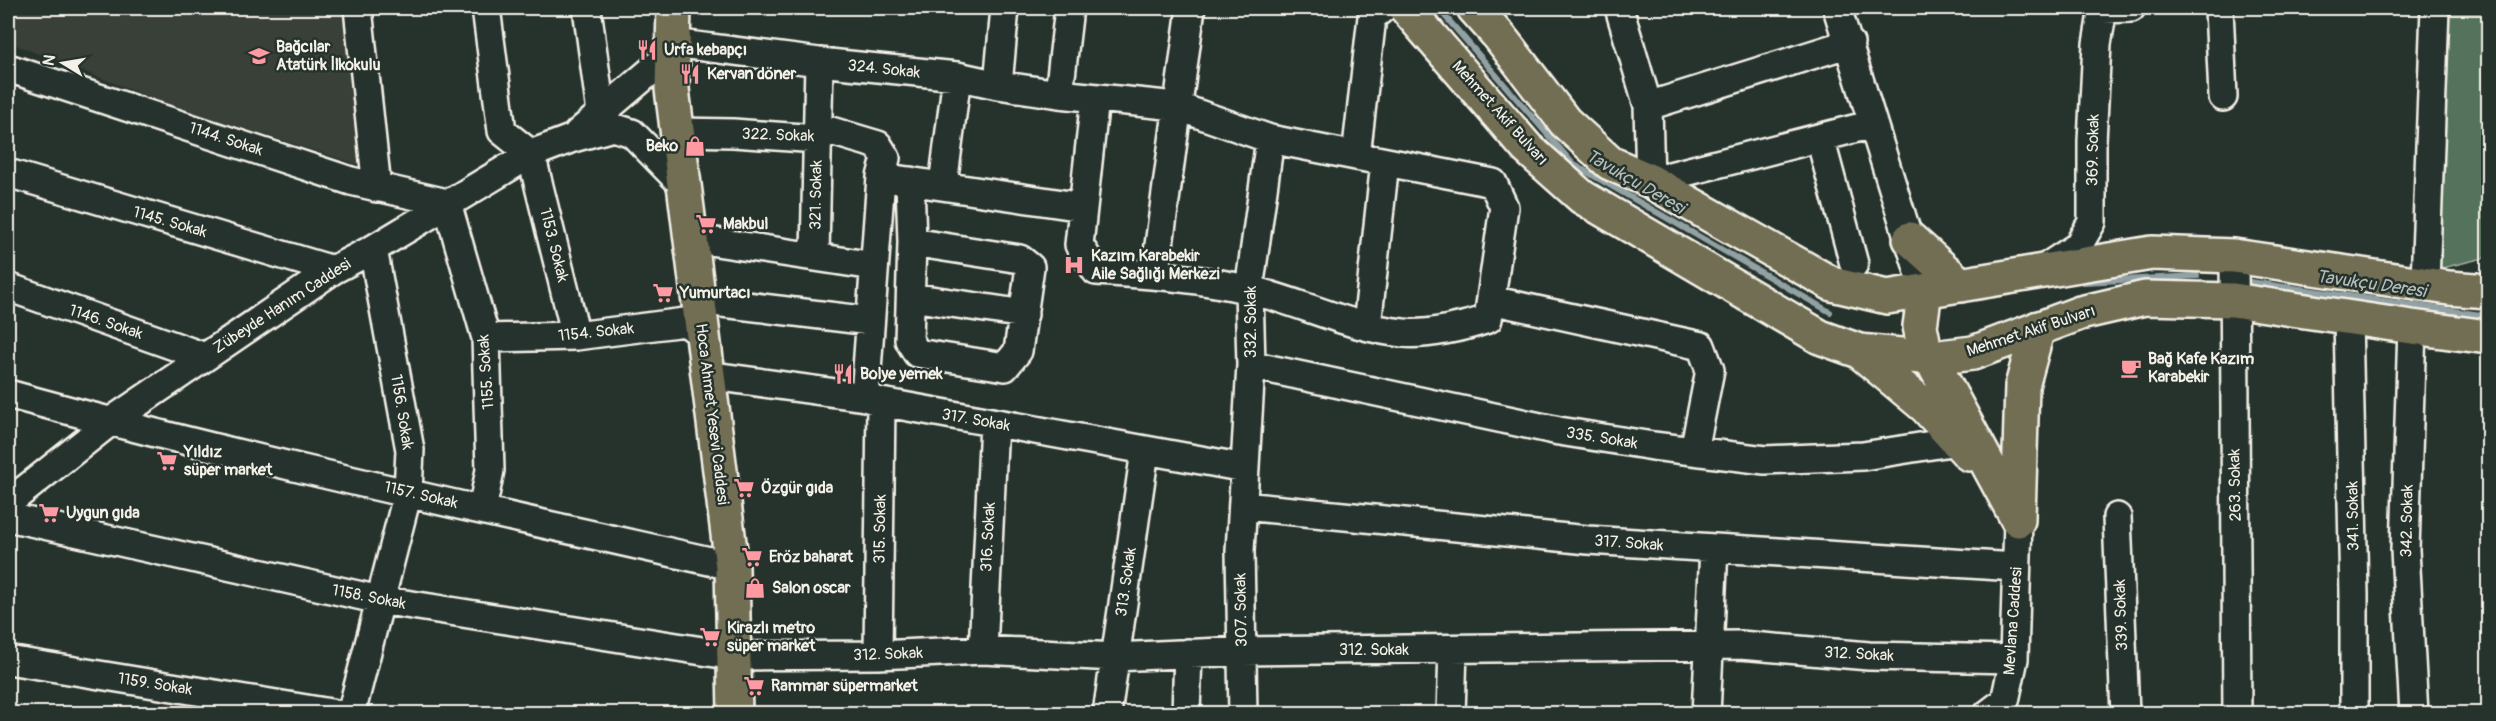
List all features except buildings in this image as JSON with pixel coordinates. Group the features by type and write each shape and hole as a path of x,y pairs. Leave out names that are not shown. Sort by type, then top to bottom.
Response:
{"main road":[{"name":"Hoca Ahmet Yesevi Caddesi","path":"674,8 672,89 706,375 732,566 735,714"},
{"name":"Mehmet Akif Bulvarı","path":"1406,8 1527,148 1582,197 1820,337 1859,351 1932,358 1973,353 2080,313 2145,298 2233,300 2488,337"},
{"path":"1474,8 1496,22 1565,122 1610,163 1650,181 1832,284 1887,297 2152,253 2234,256 2488,291"},
{"path":"1910,239 1961,285"},
{"path":"1925,291 1920,326 1924,346 2018,520"},
{"path":"2018,520 2022,386 2038,328"},
{"path":"1859,351 1926,407 1988,475 2018,520"}],"street":[{"path":"358,8 376,188"},
{"path":"486,8 502,131 531,154"},
{"path":"587,8 601,113"},
{"path":"998,85 1005,8"},
{"path":"1059,94 1069,8"},
{"path":"1155,275 1191,8"},
{"path":"1356,156 1372,16 1383,8"},
{"path":"1619,8 1648,106 1650,181 1873,124"},
{"path":"1837,8 1925,291"},
{"path":"2103,8 2131,8"},
{"name":"369. Sokak","path":"2042,270 2078,246 2092,222 2097,44 2103,8"},
{"path":"2219,8 2223,97"},
{"path":"2425,283 2435,8"},
{"path":"1648,106 1850,44"},
{"name":"Zübeyde Hanım Caddesi","path":"573,138 673,47"},
{"name":"324. Sokak","path":"673,47 957,76 1059,94 1176,106 1270,139 1493,183 1504,207 1491,300"},
{"name":"321. Sokak","path":"815,255 819,62"},
{"name":"1144. Sokak","path":"8,68 376,188 447,203"},
{"path":"944,185 957,76"},
{"path":"1095,98 1079,245 1096,271 1155,275 1249,290 1367,326 1405,334 1468,326 1488,319 1491,300 1701,346 1710,370 1694,451"},
{"name":"Zübeyde Hanım Caddesi","path":"8,502 110,422 333,270 373,249 531,154 573,138 613,127 632,133 684,186"},
{"name":"322. Sokak","path":"677,132 817,139 831,131 878,145 886,158 881,177 870,321 873,400"},
{"path":"1820,138 1854,264"},
{"name":"332. Sokak","path":"1243,506 1251,365 1249,290 1270,139"},
{"name":"1153. Sokak","path":"531,154 576,336"},
{"path":"1367,326 1385,162"},
{"name":"1145. Sokak","path":"8,173 333,270"},
{"path":"881,177 1083,207"},
{"path":"910,181 912,242 909,340 917,352 1005,367 1018,351 1030,267 1020,259 912,242"},
{"name":"1155. Sokak","path":"447,203 486,338 490,470 482,510"},
{"path":"690,238 815,255 874,266"},
{"name":"1156. Sokak","path":"351,714 408,492 410,450 373,249"},
{"name":"263. Sokak","path":"2234,256 2237,714"},
{"name":"1146. Sokak","path":"8,287 205,357"},
{"path":"911,297 1024,314"},
{"path":"697,300 870,321"},
{"name":"341. Sokak","path":"2348,318 2354,714"},
{"name":"1154. Sokak","path":"486,338 576,336 685,322 702,334"},
{"name":"342. Sokak","path":"2412,327 2405,549 2414,714"},
{"name":"335. Sokak","path":"1251,365 1559,431 1765,460 1863,456 1957,441"},
{"name":"317. Sokak","path":"706,375 873,400 1245,468"},
{"name":"1157. Sokak","path":"8,394 110,422 482,510 732,566"},
{"name":"315. Sokak","path":"873,400 878,655"},
{"name":"316. Sokak","path":"983,650 994,423"},
{"name":"313. Sokak","path":"1107,714 1145,451"},
{"name":"317. Sokak","path":"1243,506 1588,540 2016,567"},
{"name":"307. Sokak","path":"1243,506 1240,551 1243,714"},
{"name":"339. Sokak","path":"2117,517 2125,714"},
{"name":"1158. Sokak","path":"8,518 380,600 734,656"},
{"name":"Mevlana Caddesi","path":"2000,709 2014,659 2018,520"},
{"path":"1706,714 1714,548"},
{"name":"312. Sokak","path":"734,656 878,655 983,650 1115,657 1242,651 1740,645 1869,656 2014,659"},
{"path":"1451,714 1453,649"},
{"path":"1186,714 1188,653"},
{"name":"1159. Sokak","path":"8,660 337,714"}],"shaded area":[{"name":"Bağcılar Atatürk İlkokulu","path":"8,8 347,8 363,166 170,105 8,42"}],"green space":[{"path":"2445,8 2488,8 2488,257 2438,269"}],"waterway":[{"name":"Tavukçu Deresi","path":"1438,8 1573,164 1830,312"},
{"name":"Tavukçu Deresi","path":"2084,282 2197,276"},
{"name":"Tavukçu Deresi","path":"2250,282 2488,316"}],"place":[{"name":"Urfa kebapçı","path":"647,50"},
{"name":"Bağcılar Atatürk İlkokulu","path":"259,56"},
{"name":"Kervan döner","path":"690,74"},
{"name":"Beko","path":"695,146"},
{"name":"Makbul","path":"706,224"},
{"name":"Kazım Karabekir Aile Sağlığı Merkezi","path":"1074,265"},
{"name":"Yumurtacı","path":"663,293"},
{"name":"Bağ Kafe Kazım Karabekir","path":"2131,368"},
{"name":"Bolye yemek","path":"843,374"},
{"name":"Yıldız süper market","path":"167,461"},
{"name":"Özgür gıda","path":"744,488"},
{"name":"Uygun gıda","path":"49,513"},
{"name":"Eröz baharat","path":"752,557"},
{"name":"Salon oscar","path":"755,588"},
{"name":"Kirazlı metro süper market","path":"710,637"},
{"name":"Rammar süpermarket","path":"754,686"}]}
